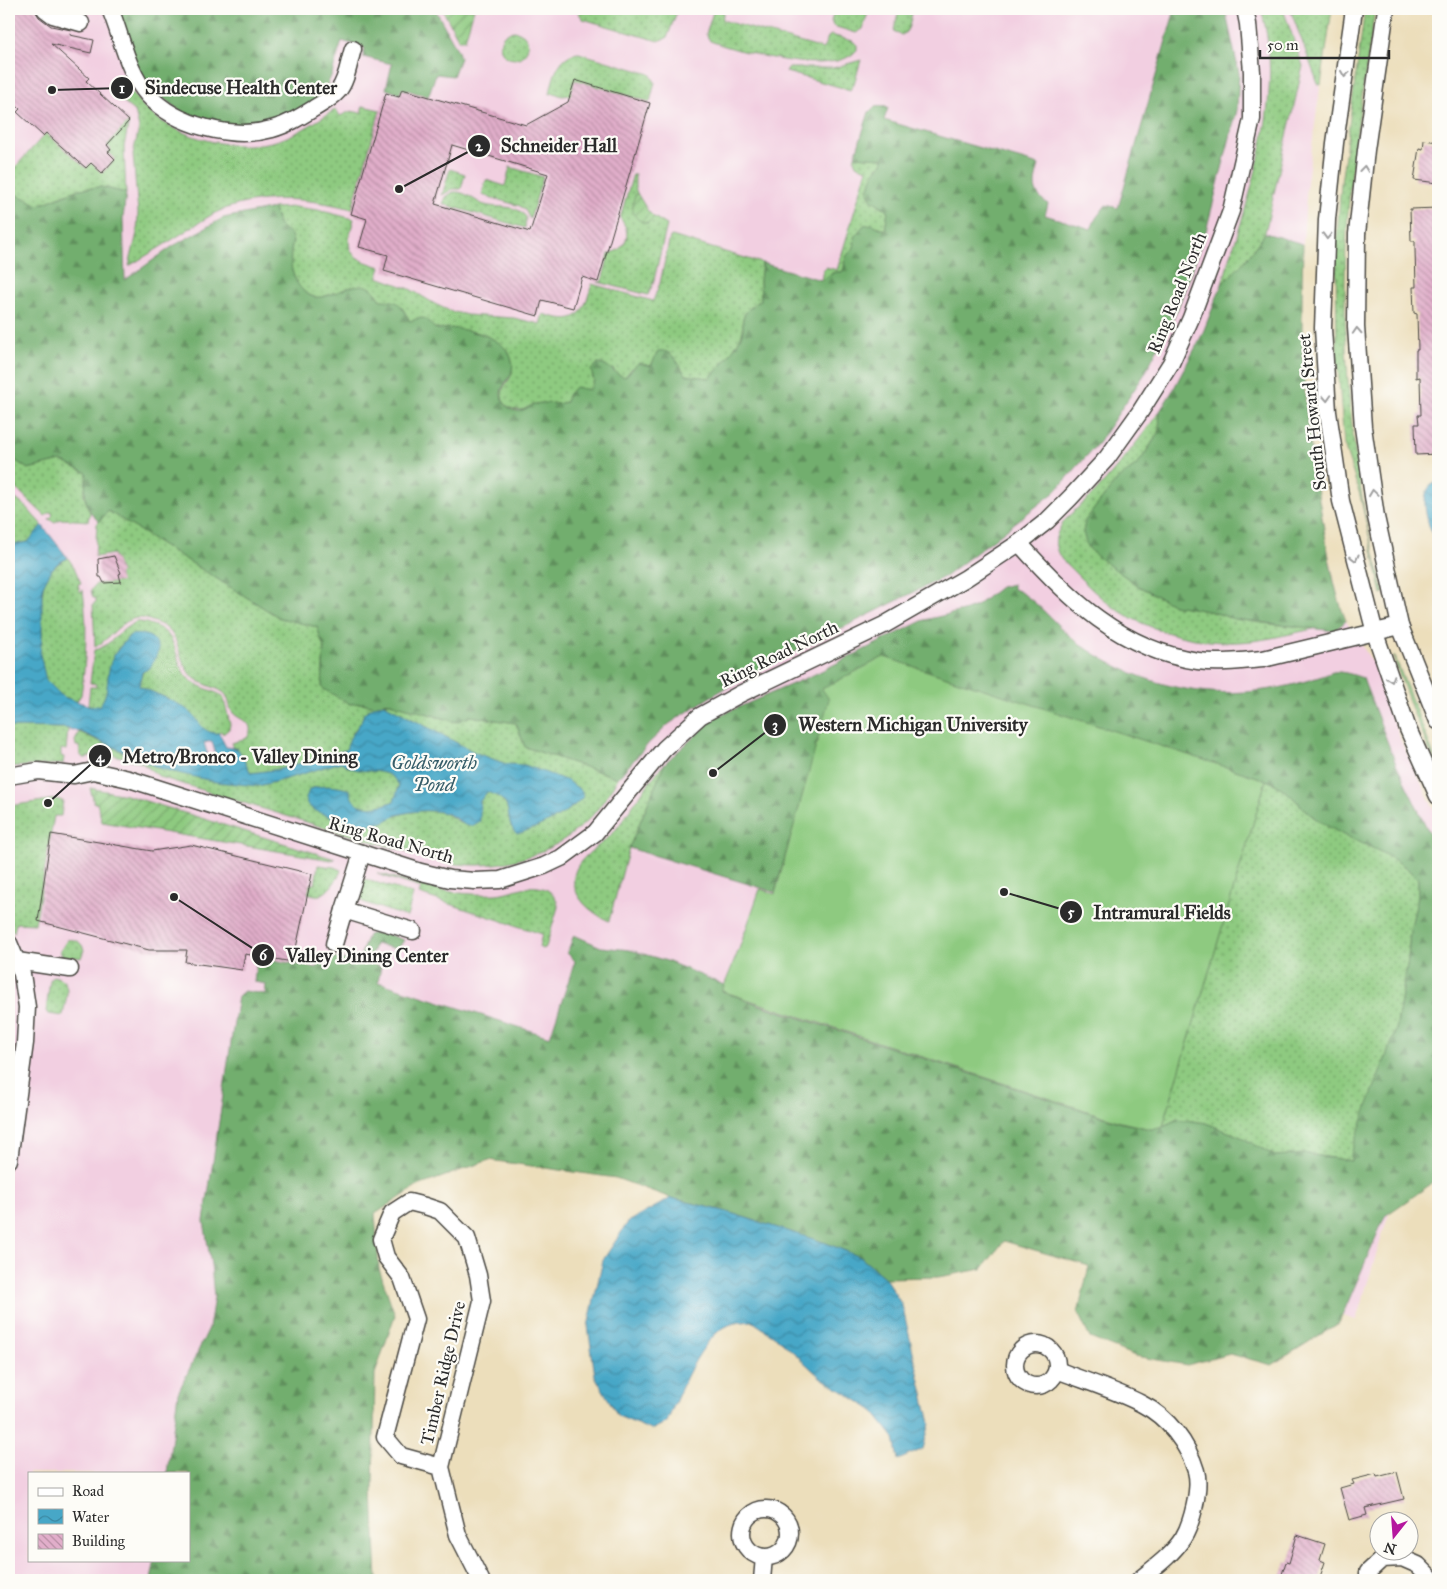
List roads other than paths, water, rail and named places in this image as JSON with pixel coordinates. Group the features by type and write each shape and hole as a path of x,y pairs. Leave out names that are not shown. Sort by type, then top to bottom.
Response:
{"street":[{"path":"45,9 53,15 81,23"},
{"path":"110,9 134,74 149,96 185,120 226,132 250,132 273,129 292,121 326,101 339,90 353,49"},
{"name":"Ring Road North","path":"9,776 38,771 74,775 93,771 102,772 421,872 450,879 500,880 544,866 567,854 595,833 664,749 700,716 740,694 884,625 966,578 1019,543 1047,521 1107,458 1140,412 1170,363 1191,318 1231,211 1252,119 1252,72 1245,9"},
{"name":"South Howard Street","path":"1354,9 1330,190 1323,328 1328,412 1341,501 1375,633 1408,729 1438,796"},
{"path":"1386,9 1366,150 1357,234 1356,327 1363,427 1376,518 1400,626 1438,721"},
{"path":"1019,543 1045,572 1087,611 1121,633 1146,646 1174,656 1199,661 1256,660 1282,656 1400,626"},
{"path":"334,944 362,853"},
{"path":"344,910 412,931"},
{"path":"9,943 22,974 27,1007 25,1043 9,1160"},
{"path":"17,961 70,969"},
{"name":"Timber Ridge Drive","path":"441,1467 401,1456 385,1437 416,1319 402,1278 386,1257 381,1239 392,1213 409,1202 440,1211 467,1238 478,1275 482,1301 441,1467 458,1535 481,1580"},
{"path":"1057,1370 1144,1405 1170,1425 1184,1444 1196,1473 1196,1507 1184,1536 1175,1550 1139,1580"},
{"path":"762,1580 764,1556"},
{"path":"1368,1580 1368,1572 1382,1559 1402,1558 1418,1565 1430,1577 1429,1580"}],"water":[{"path":"1438,482 1438,547 1428,521 1425,501 1426,493 1430,486"},
{"name":"Goldsworth Pond","path":"42,525 68,558 58,563 52,569 43,586 42,594 40,654 46,680 63,697 88,705 99,706 105,696 110,665 116,652 130,635 140,634 152,638 159,650 150,668 142,672 139,686 183,707 193,715 204,729 213,733 219,733 226,747 238,749 251,773 281,769 346,750 350,738 361,722 364,713 375,706 384,704 474,752 506,764 525,765 568,781 582,791 583,797 569,810 553,820 517,834 512,828 508,811 503,801 487,792 480,801 480,821 472,826 463,824 446,813 437,811 401,814 384,822 362,824 336,819 312,809 307,804 306,798 309,790 324,786 340,787 350,790 355,802 361,805 381,805 394,801 399,786 395,780 385,773 353,768 341,762 258,786 216,782 161,769 81,732 65,728 9,727 9,545 28,542","holes":["212,741 216,756 209,759 204,743"]},
{"path":"671,1198 724,1211 826,1243 860,1257 885,1278 902,1305 930,1423 923,1449 898,1460 894,1438 872,1410 820,1377 781,1341 752,1321 729,1325 719,1331 709,1341 684,1382 667,1422 651,1430 618,1416 595,1376 588,1326 603,1260 628,1222"}],"place":[{"name":"Sindecuse Health Center","path":"52,90"},
{"name":"Schneider Hall","path":"399,189"},
{"name":"Western Michigan University","path":"713,773"},
{"name":"Metro/Bronco - Valley Dining","path":"48,803"},
{"name":"Intramural Fields","path":"1004,892"},
{"name":"Valley Dining Center","path":"174,897"}]}
